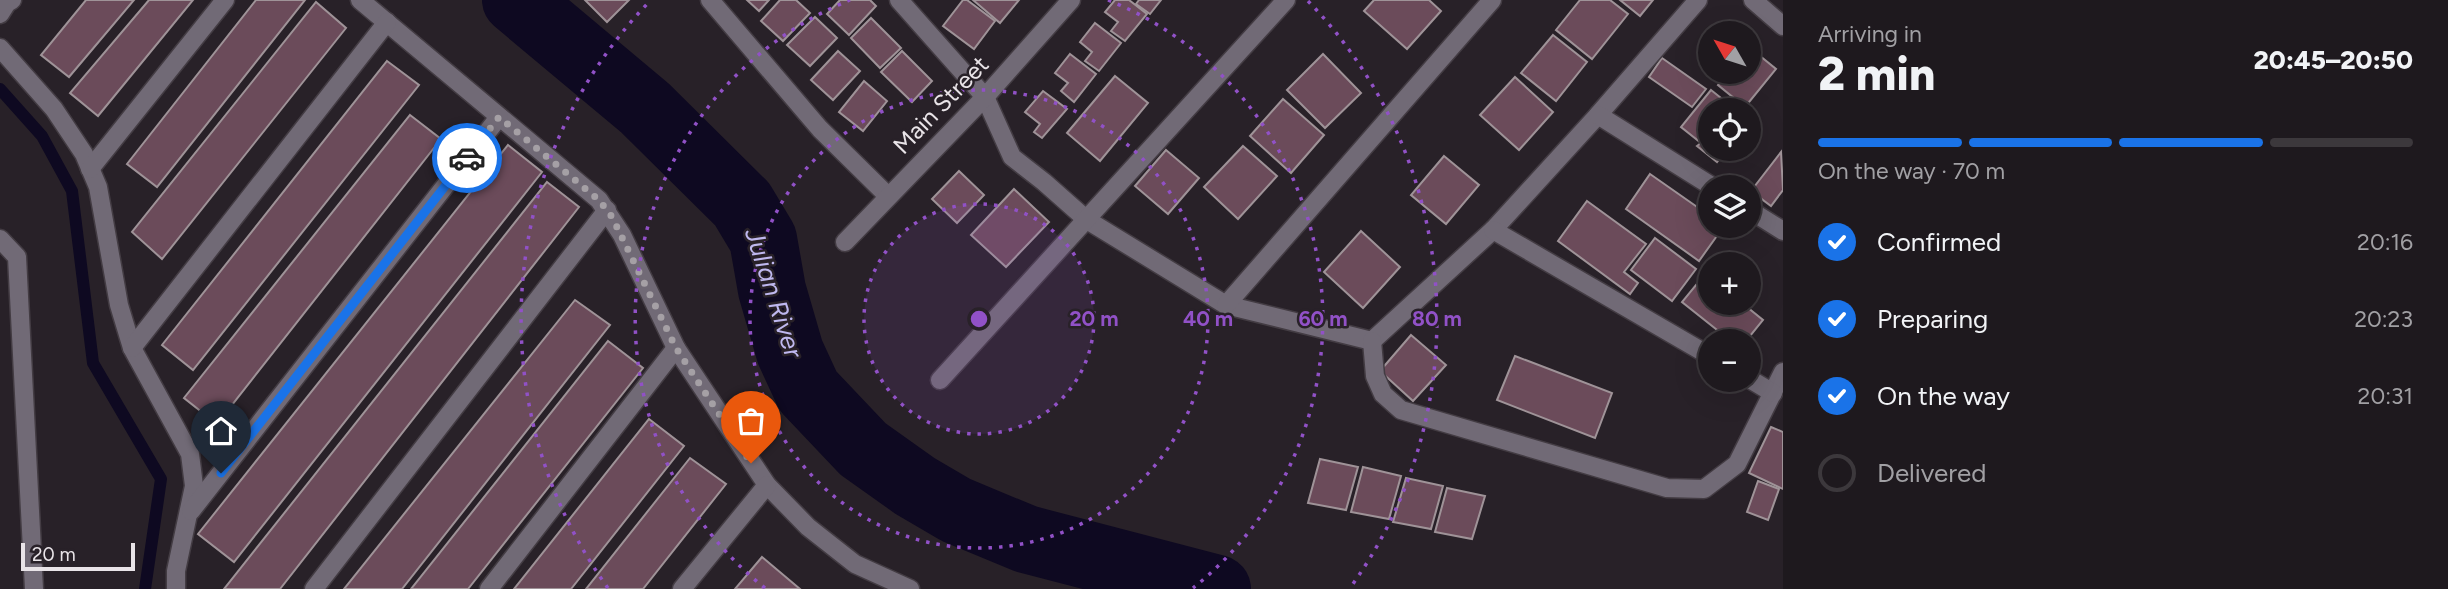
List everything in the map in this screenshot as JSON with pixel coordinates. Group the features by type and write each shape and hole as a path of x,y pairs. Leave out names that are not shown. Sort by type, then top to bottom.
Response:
{"street":[{"path":"0,14 12,0"},
{"path":"90,169 225,0"},
{"path":"360,0 599,200 622,235 676,348 767,485 808,527 855,564 910,589"},
{"path":"710,0 820,129 888,196"},
{"path":"899,0 985,97 1012,157 1087,220 1226,305 1372,341"},
{"name":"Main Street","path":"845,242 985,97 1071,0"},
{"path":"940,380 1286,0"},
{"path":"1226,305 1492,0"},
{"path":"1372,341 1493,230 1698,0"},
{"path":"1753,0 1783,26"},
{"path":"132,348 387,22"},
{"path":"0,48 54,109 84,154 98,187 119,305 132,348 190,454 194,486 176,571 176,589"},
{"path":"1598,115 1698,178"},
{"path":"188,515 499,117"},
{"path":"314,589 607,210"},
{"path":"1761,217 1783,231"},
{"path":"1493,230 1698,349"},
{"path":"0,239 18,257 34,589"},
{"path":"1372,341 1375,376 1383,394 1401,410 1667,488 1704,489 1737,464 1783,372"},
{"path":"489,589 676,348"},
{"path":"1761,386 1773,393"},
{"path":"682,589 767,485"}],"building":[{"path":"86,0 134,0 69,77 41,55"},
{"path":"149,0 193,0 98,116 70,93"},
{"path":"256,0 305,0 157,187 127,164"},
{"path":"585,0 629,0 607,22"},
{"path":"747,0 769,0 759,11"},
{"path":"780,0 796,0 810,13 783,41 761,21"},
{"path":"840,0 870,0 876,6 849,35 827,14"},
{"path":"963,0 967,0 995,21 974,49 943,26"},
{"path":"973,0 1019,0 1000,23"},
{"path":"1115,0 1129,0 1147,14 1125,41 1111,31 1118,22 1105,12"},
{"path":"1139,0 1161,0 1150,14 1136,4"},
{"path":"1374,0 1429,0 1441,11 1407,49 1364,11"},
{"path":"1580,0 1610,0 1628,14 1592,59 1556,30"},
{"path":"1620,0 1653,0 1640,16"},
{"path":"316,2 346,28 162,259 132,232"},
{"path":"815,17 837,38 810,66 787,45"},
{"path":"871,18 901,48 880,68 851,38"},
{"path":"1095,23 1121,43 1099,71 1085,61 1092,52 1080,42"},
{"path":"1553,35 1587,62 1556,101 1521,73"},
{"path":"838,51 860,71 833,100 811,80"},
{"path":"902,51 932,81 912,102 881,72"},
{"path":"1070,54 1096,74 1074,102 1061,91 1068,83 1055,73"},
{"path":"1323,54 1361,93 1325,128 1287,90"},
{"path":"1761,57 1776,69 1752,98 1734,98 1718,85 1761,84"},
{"path":"1662,58 1706,89 1692,107 1649,77"},
{"path":"387,61 419,85 193,370 162,345"},
{"path":"1115,76 1148,103 1100,161 1067,133"},
{"path":"1515,77 1553,112 1519,150 1480,115"},
{"path":"864,81 887,101 863,131 839,112"},
{"path":"1711,90 1721,98 1705,98"},
{"path":"1043,91 1067,109 1042,138 1034,132 1040,124 1025,112"},
{"path":"1283,99 1324,135 1291,173 1250,136"},
{"path":"1698,106 1698,141 1681,127"},
{"path":"410,115 441,139 217,424 184,398"},
{"path":"508,145 542,172 234,562 198,534"},
{"path":"1243,146 1277,176 1238,219 1204,187"},
{"path":"1166,150 1199,178 1168,214 1135,186"},
{"path":"1781,152 1783,190 1771,206 1761,198 1761,178"},
{"path":"1444,156 1479,185 1446,224 1411,195"},
{"path":"959,171 984,195 957,223 932,199"},
{"path":"1650,174 1698,208 1698,238 1715,238 1705,252 1698,252 1698,260 1626,209"},
{"path":"547,182 579,207 280,589 224,589"},
{"path":"1014,189 1049,222 1006,267 971,235"},
{"path":"1587,201 1646,244 1624,272 1638,283 1630,294 1558,241"},
{"path":"1361,231 1400,267 1363,308 1324,272"},
{"path":"1655,238 1696,269 1672,301 1631,270"},
{"path":"1698,283 1698,315 1682,302"},
{"path":"575,300 610,325 402,589 344,589"},
{"path":"1698,315 1757,315 1763,320 1756,329 1716,329"},
{"path":"1411,335 1446,365 1413,401 1380,371"},
{"path":"608,341 643,368 468,589 411,589"},
{"path":"1515,356 1612,393 1595,438 1497,400"},
{"path":"649,419 684,446 571,589 514,589"},
{"path":"1771,427 1783,432 1783,489 1749,473"},
{"path":"690,458 726,484 643,589 586,589"},
{"path":"1320,459 1358,467 1346,510 1308,503"},
{"path":"1363,467 1401,476 1389,519 1351,512"},
{"path":"1406,478 1443,486 1431,529 1393,522"},
{"path":"1758,481 1779,489 1768,520 1747,512"},
{"path":"1447,488 1485,496 1472,539 1435,532"},
{"path":"762,557 800,589 735,589"}],"waterway":[{"name":"Julian River","path":"516,0 645,108 742,204 763,239 772,290 790,352 808,391 863,449 915,486 956,510 1026,539 1217,589"},
{"path":"0,89 42,136 72,191 93,363 161,479 145,589"}],"way so far":[{"path":"467,158 499,117 599,200 622,235 676,348 751,463"}],"route":[{"path":"221,473 467,158"}]}
